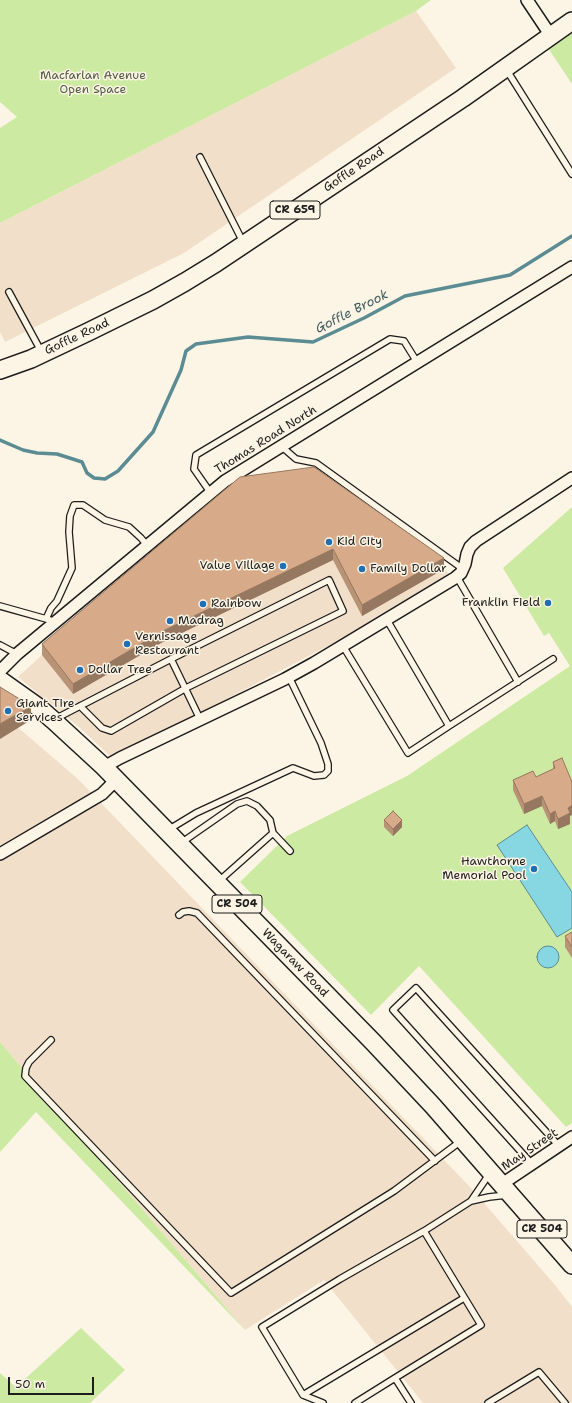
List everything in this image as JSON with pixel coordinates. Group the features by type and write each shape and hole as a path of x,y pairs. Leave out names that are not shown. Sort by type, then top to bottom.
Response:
{"main road":[{"name":"Goffle Road","path":"0,370 42,353 153,300 185,282 506,68 572,21"},
{"name":"Wagaraw Road","path":"0,680 53,720 104,768 403,1073 572,1265"}],"street":[{"path":"526,0 551,36"},
{"name":"Thomas Road North","path":"0,671 51,621 147,545 210,492 242,469 572,267"},
{"path":"104,768 120,758 289,677 387,620 460,573 470,547 476,541 572,478"},
{"path":"0,854 102,794 116,780"},
{"name":"May Street","path":"501,1183 572,1137"}],"lane":[{"path":"506,68 572,174"},
{"path":"200,157 244,244"},
{"path":"9,292 42,353"},
{"path":"210,492 194,469 196,455 390,339 404,341 417,362"},
{"path":"281,445 296,459 316,463 460,573 518,682"},
{"path":"0,606 51,621 51,608 57,601 72,568 69,532 70,516 74,505 83,506 105,520 129,527 147,545"},
{"path":"53,720 80,706 171,659 329,580 343,611 186,688 111,731 102,728 80,706"},
{"path":"387,620 449,726"},
{"path":"0,645 17,654"},
{"path":"343,646 408,753 554,659"},
{"path":"171,659 200,719"},
{"path":"166,831 196,813 293,768 314,776 324,775 328,771 328,764 321,743 289,677"},
{"path":"179,844 237,804 247,801 257,806 270,820 273,833 290,851"},
{"path":"217,883 273,833"},
{"path":"179,916 183,912 189,910 197,914 435,1160"},
{"path":"532,1164 393,1010 416,988 559,1146"},
{"path":"51,1040 29,1062 26,1068 25,1076 231,1293 394,1191 463,1140"},
{"path":"323,1403 303,1395 262,1327 340,1279 424,1231 501,1183"},
{"path":"471,1201 489,1196 501,1183"},
{"path":"355,1403 481,1325 424,1231"},
{"path":"303,1395 464,1298"},
{"path":"488,1403 539,1372 564,1403"},
{"path":"395,1378 411,1403"}],"shaded area":[{"path":"416,11 456,68 184,253 5,342 0,332 0,223"},
{"path":"240,488 444,569 451,575 364,627 198,714 110,756 79,727 18,677"},
{"path":"0,712 78,779 471,1188 555,1285 572,1307 572,1403 423,1403 324,1280 245,1330 0,1042"}],"green space":[{"name":"Macfarlan Avenue Open Space","path":"0,0 431,0 416,11 0,223 0,128 17,117 0,102"},
{"path":"572,32 572,84 548,48"},
{"path":"572,507 572,1123 566,1127 419,966 371,1015 240,882 287,836 407,776 570,666 549,633 544,636 503,568"},
{"path":"0,1042 245,1330 36,1112 0,1152"},
{"path":"81,1328 125,1370 90,1403 0,1403 0,1373 16,1387"}],"water":[{"name":"Hawthorne Memorial Pool","path":"527,825 572,892 572,928 557,937 497,845"},
{"path":"548,946 552,947 558,953 558,961 552,967 548,968 544,967 538,961 537,957 538,953 544,947"}],"building":[{"path":"314,467 444,558 362,605 333,549 161,632 73,684 42,644 240,477"},
{"path":"0,687 31,706 0,724"},
{"path":"562,758 572,782 572,805 568,808 570,813 558,819 555,811 550,814 542,796 524,804 513,780 533,771 536,777 555,768 553,762"},
{"path":"393,811 402,820 393,829 384,820"},
{"path":"572,932 572,947 565,936"}],"waterway":[{"name":"Goffle Brook","path":"0,440 23,450 37,453 57,454 82,462 87,473 94,478 105,479 118,471 153,432 181,370 186,351 196,344 248,337 313,342 364,318 405,296 510,275 572,236"}],"place":[{"name":"Kid City","path":"329,542"},
{"name":"Value Village","path":"283,566"},
{"name":"Family Dollar","path":"362,569"},
{"name":"Franklin Field","path":"548,603"},
{"name":"Rainbow","path":"203,604"},
{"name":"Madrag","path":"170,621"},
{"name":"Vernissage Restaurant","path":"127,644"},
{"name":"Dollar Tree","path":"80,670"},
{"name":"Giant Tire Services","path":"8,711"},
{"name":"Hawthorne Memorial Pool","path":"534,869"}]}
